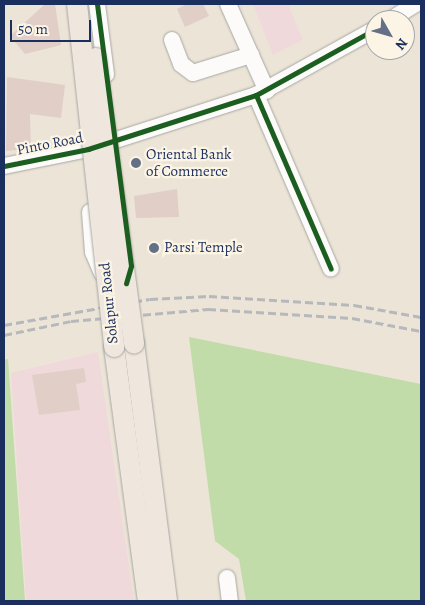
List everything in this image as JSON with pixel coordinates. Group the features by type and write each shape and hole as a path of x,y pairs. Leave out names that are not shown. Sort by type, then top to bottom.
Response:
{"main road":[{"name":"Solapur Road","path":"77,4 124,345 148,601"},
{"path":"89,4 116,282"},
{"name":"Solapur Road","path":"124,345 167,601"}],"street":[{"path":"68,4 94,252 116,282 131,266 108,143 98,4"},
{"path":"228,4 251,55 262,93 331,269"},
{"name":"Pinto Road","path":"4,166 84,150 262,93 365,34"},
{"path":"172,40 180,64 193,73 251,55"},
{"path":"227,578 230,601"}],"shaded area":[{"path":"253,4 288,4 303,40 273,55"},
{"path":"98,352 134,601 26,601 11,373"}],"green space":[{"path":"189,337 421,384 421,601 246,601 239,559 215,541"},
{"path":"8,359 25,601 4,601 4,360"}],"building":[{"path":"45,4 55,4 61,45 25,54 10,36"},
{"path":"187,4 203,4 209,16 185,27 177,9"},
{"path":"7,77 65,85 61,118 30,114 31,149 6,151"},
{"path":"177,189 179,217 136,218 134,196"},
{"path":"84,368 86,382 76,384 80,410 39,415 32,375"}],"railway":[{"path":"4,325 150,299 209,296 354,305 421,317"},
{"path":"4,335 71,321 208,309 352,318 421,331"}],"cycle path":[{"path":"97,4 131,266 126,283"},
{"path":"4,166 88,149 256,95 365,35"},
{"path":"256,95 331,269"}],"place":[{"name":"Oriental Bank of Commerce","path":"136,163"},
{"name":"Parsi Temple","path":"154,248"}]}
